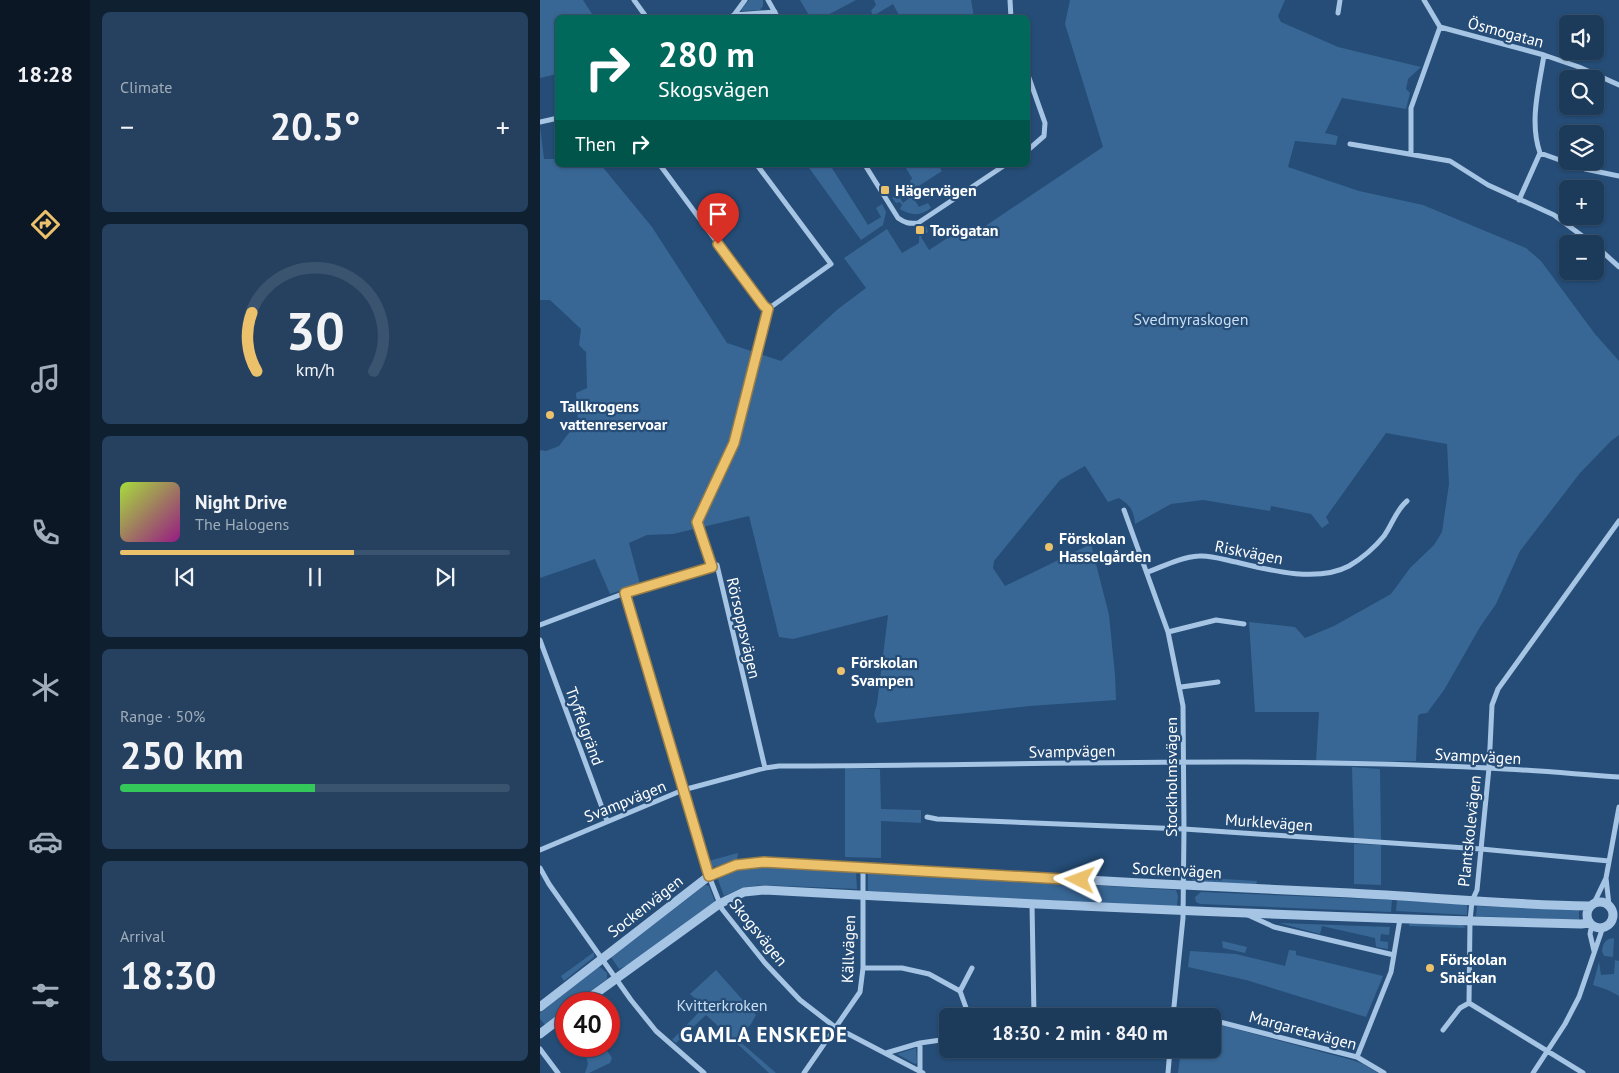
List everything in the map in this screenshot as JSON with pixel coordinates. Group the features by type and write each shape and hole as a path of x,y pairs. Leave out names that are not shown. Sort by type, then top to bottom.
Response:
{"street":[{"path":"634,0 646,15"},
{"path":"732,15 745,0"},
{"path":"768,0 776,15"},
{"path":"1010,0 1011,15"},
{"path":"1338,13 1340,0"},
{"path":"1411,154 1411,108 1440,27 1424,0"},
{"path":"742,15 775,12"},
{"name":"Ösmogatan","path":"1440,27 1580,66 1619,85"},
{"path":"1519,200 1540,154 1537,145 1535,115 1544,55"},
{"path":"1030,81 1045,123 1044,136 1030,148"},
{"path":"540,122 555,119"},
{"path":"1350,144 1450,162 1488,185 1554,215 1581,235"},
{"path":"1540,154 1585,169 1619,176"},
{"path":"661,167 768,309 831,264 758,167"},
{"path":"866,167 898,218 905,223 918,222 1002,167"},
{"path":"1604,254 1619,267"},
{"name":"Rörsoppsvägen","path":"765,768 717,565 712,567 697,522 734,443 768,309"},
{"name":"Riskvägen","path":"1148,572 1182,559 1199,556 1269,571 1320,573 1336,570 1349,566 1374,547 1384,536 1406,501"},
{"name":"Stockholmsvägen","path":"1124,510 1148,572 1168,632 1183,706 1183,886 1174,1008"},
{"name":"Plantskolevägen","path":"1469,1003 1470,921 1472,902 1477,890 1489,768 1492,706 1498,689 1619,521"},
{"path":"540,625 625,593 712,567"},
{"name":"Skogsvägen","path":"625,593 719,904 742,935 800,1000 835,1027 922,1072"},
{"path":"1168,632 1216,620 1244,624"},
{"name":"Tryffelgränd","path":"540,640 607,821"},
{"path":"1180,687 1218,682"},
{"name":"Svampvägen","path":"540,850 683,790 779,766 1184,762 1374,764 1489,768 1619,777"},
{"path":"1594,951 1590,934 1591,924 1587,916 1606,878 1619,807"},
{"name":"Murklevägen","path":"927,817 947,820 1184,829 1481,849 1609,861"},
{"name":"Sockenvägen","path":"540,1007 709,876 736,865 764,862 1395,896 1472,902 1592,905 1604,903 1613,907"},
{"path":"540,868 549,884 656,1031 704,1073"},
{"name":"Källvägen","path":"804,1073 860,992 863,968 863,868"},
{"path":"1533,1073 1579,997 1588,976 1594,951 1611,924 1613,907 1606,878"},
{"path":"597,992 719,904 744,892 765,890 1243,913 1611,924"},
{"path":"1032,904 1033,1008"},
{"path":"1243,913 1274,927 1394,955"},
{"path":"1357,1057 1391,972 1400,919"},
{"path":"863,968 902,968 930,974 960,991 966,1008"},
{"path":"960,991 972,968"},
{"path":"1443,1030 1460,1008 1469,1003 1583,1073"},
{"path":"540,1034 555,1022"},
{"name":"Margaretavägen","path":"1221,1022 1357,1057 1384,1073"},
{"path":"886,1053 939,1040"},
{"path":"920,1043 922,1072"},
{"path":"540,1050 558,1073"},
{"path":"1168,1073 1169,1058"}],"green space":[{"path":"540,0 583,0 593,15 555,15 555,74 540,78"},
{"path":"749,0 763,0 763,6 760,10 742,11"},
{"path":"800,0 856,0 828,15 809,15"},
{"path":"874,0 971,0 974,15 899,15 893,4 873,15 871,11 876,5"},
{"name":"Svedmyraskogen","path":"1070,0 1285,0 1278,16 1281,22 1338,47 1421,67 1408,79 1406,89 1410,93 1406,109 1342,98 1325,133 1338,136 1336,145 1295,141 1288,167 1359,191 1423,205 1526,248 1541,261 1595,334 1619,361 1619,435 1580,473 1520,551 1496,604 1480,627 1444,690 1427,713 1418,716 1416,761 1316,762 1319,712 1255,712 1249,622 1295,627 1305,638 1334,626 1391,594 1410,568 1434,545 1442,532 1449,484 1447,444 1386,433 1326,517 1329,523 1322,528 1311,514 1271,506 1270,511 1203,500 1171,504 1135,524 1134,515 1129,506 1119,498 1108,502 1085,466 1060,480 994,561 993,568 1005,586 1091,544 1109,615 1116,700 1030,706 877,723 874,715 888,615 793,639 779,637 749,516 673,534 647,535 629,543 640,584 610,594 595,559 540,578 540,450 546,451 559,446 578,421 576,393 587,388 586,352 579,345 581,329 550,300 540,300 540,126 544,159 555,159 555,167 603,167 652,227 727,343 781,361 838,309 866,288 844,258 887,229 902,253 919,243 920,233 926,226 928,232 921,237 929,250 966,226 972,235 1103,147 1065,24"},
{"path":"808,167 831,167 868,225 881,217 876,208 882,204 886,212 883,225 861,240"},
{"path":"905,167 943,167 940,169 942,171 914,189 910,182 912,178"},
{"path":"895,196 897,199 900,198 903,203 912,196 919,207 928,203 931,208 920,214 908,213 900,209 902,205 900,202 896,203 892,198"},
{"path":"1352,767 1380,769 1381,840 1354,839"},
{"path":"845,768 880,769 881,809 921,810 921,823 881,821 881,858 845,857"},
{"path":"1354,844 1381,845 1381,885 1354,884"},
{"path":"738,853 737,859 712,867 710,862 712,860"},
{"path":"758,866 856,872 857,889 761,885 742,888 724,896 717,877 730,871"},
{"path":"868,872 1176,890 1178,896 1177,907 868,891"},
{"path":"1190,877 1257,881 1256,885 1194,882"},
{"path":"705,885 709,886 715,902 630,964 619,969 611,957"},
{"path":"1201,892 1392,900 1391,912 1200,904 1196,902 1195,897"},
{"path":"1397,900 1467,904 1467,915 1396,911"},
{"path":"1477,906 1579,910 1579,920 1476,916"},
{"path":"1279,923 1390,927 1389,935 1381,934 1380,941 1388,942 1388,949 1376,947 1375,938 1322,926 1320,934"},
{"path":"1409,924 1462,925 1466,928 1409,926"},
{"path":"1614,938 1613,957 1604,956 1602,951 1604,944 1608,939"},
{"path":"1222,941 1247,947 1245,953 1223,948"},
{"path":"1289,950 1296,951 1296,955 1383,976 1366,1017 1246,980 1188,967 1190,951 1236,954 1285,966"},
{"path":"594,952 594,957 564,981 561,976"},
{"path":"1615,960 1619,961 1619,996 1593,985 1599,962 1601,975 1614,974"},
{"path":"600,967 607,973 607,979 589,992 567,992"},
{"name":"Kvitterkroken","path":"716,970 756,1015 751,1024 737,1039 776,1073 769,1073 706,1015 676,1043 672,1040 704,1007 690,994"},
{"path":"555,1001 555,1017 545,1025 540,1019 540,1013"},
{"path":"1221,1025 1352,1060 1378,1073 1178,1073 1180,1058 1221,1058"},
{"path":"916,1048 917,1063 915,1064 897,1054"},
{"path":"586,1057 612,1058 610,1063 585,1073 588,1064"}],"place":[{"name":"Hägervägen","path":"885,190"},
{"name":"Torögatan","path":"920,230"},
{"name":"Tallkrogens vattenreservoar","path":"550,415"},
{"name":"Förskolan Hasselgården","path":"1049,547"},
{"name":"Förskolan Svampen","path":"841,671"},
{"name":"Förskolan Snäckan","path":"1430,968"}],"district":[{"name":"GAMLA ENSKEDE","path":"764,1035"}],"route":[{"path":"718,244 768,309 734,443 697,522 712,567 625,593 709,876 736,865 764,862 1080,880"}]}
